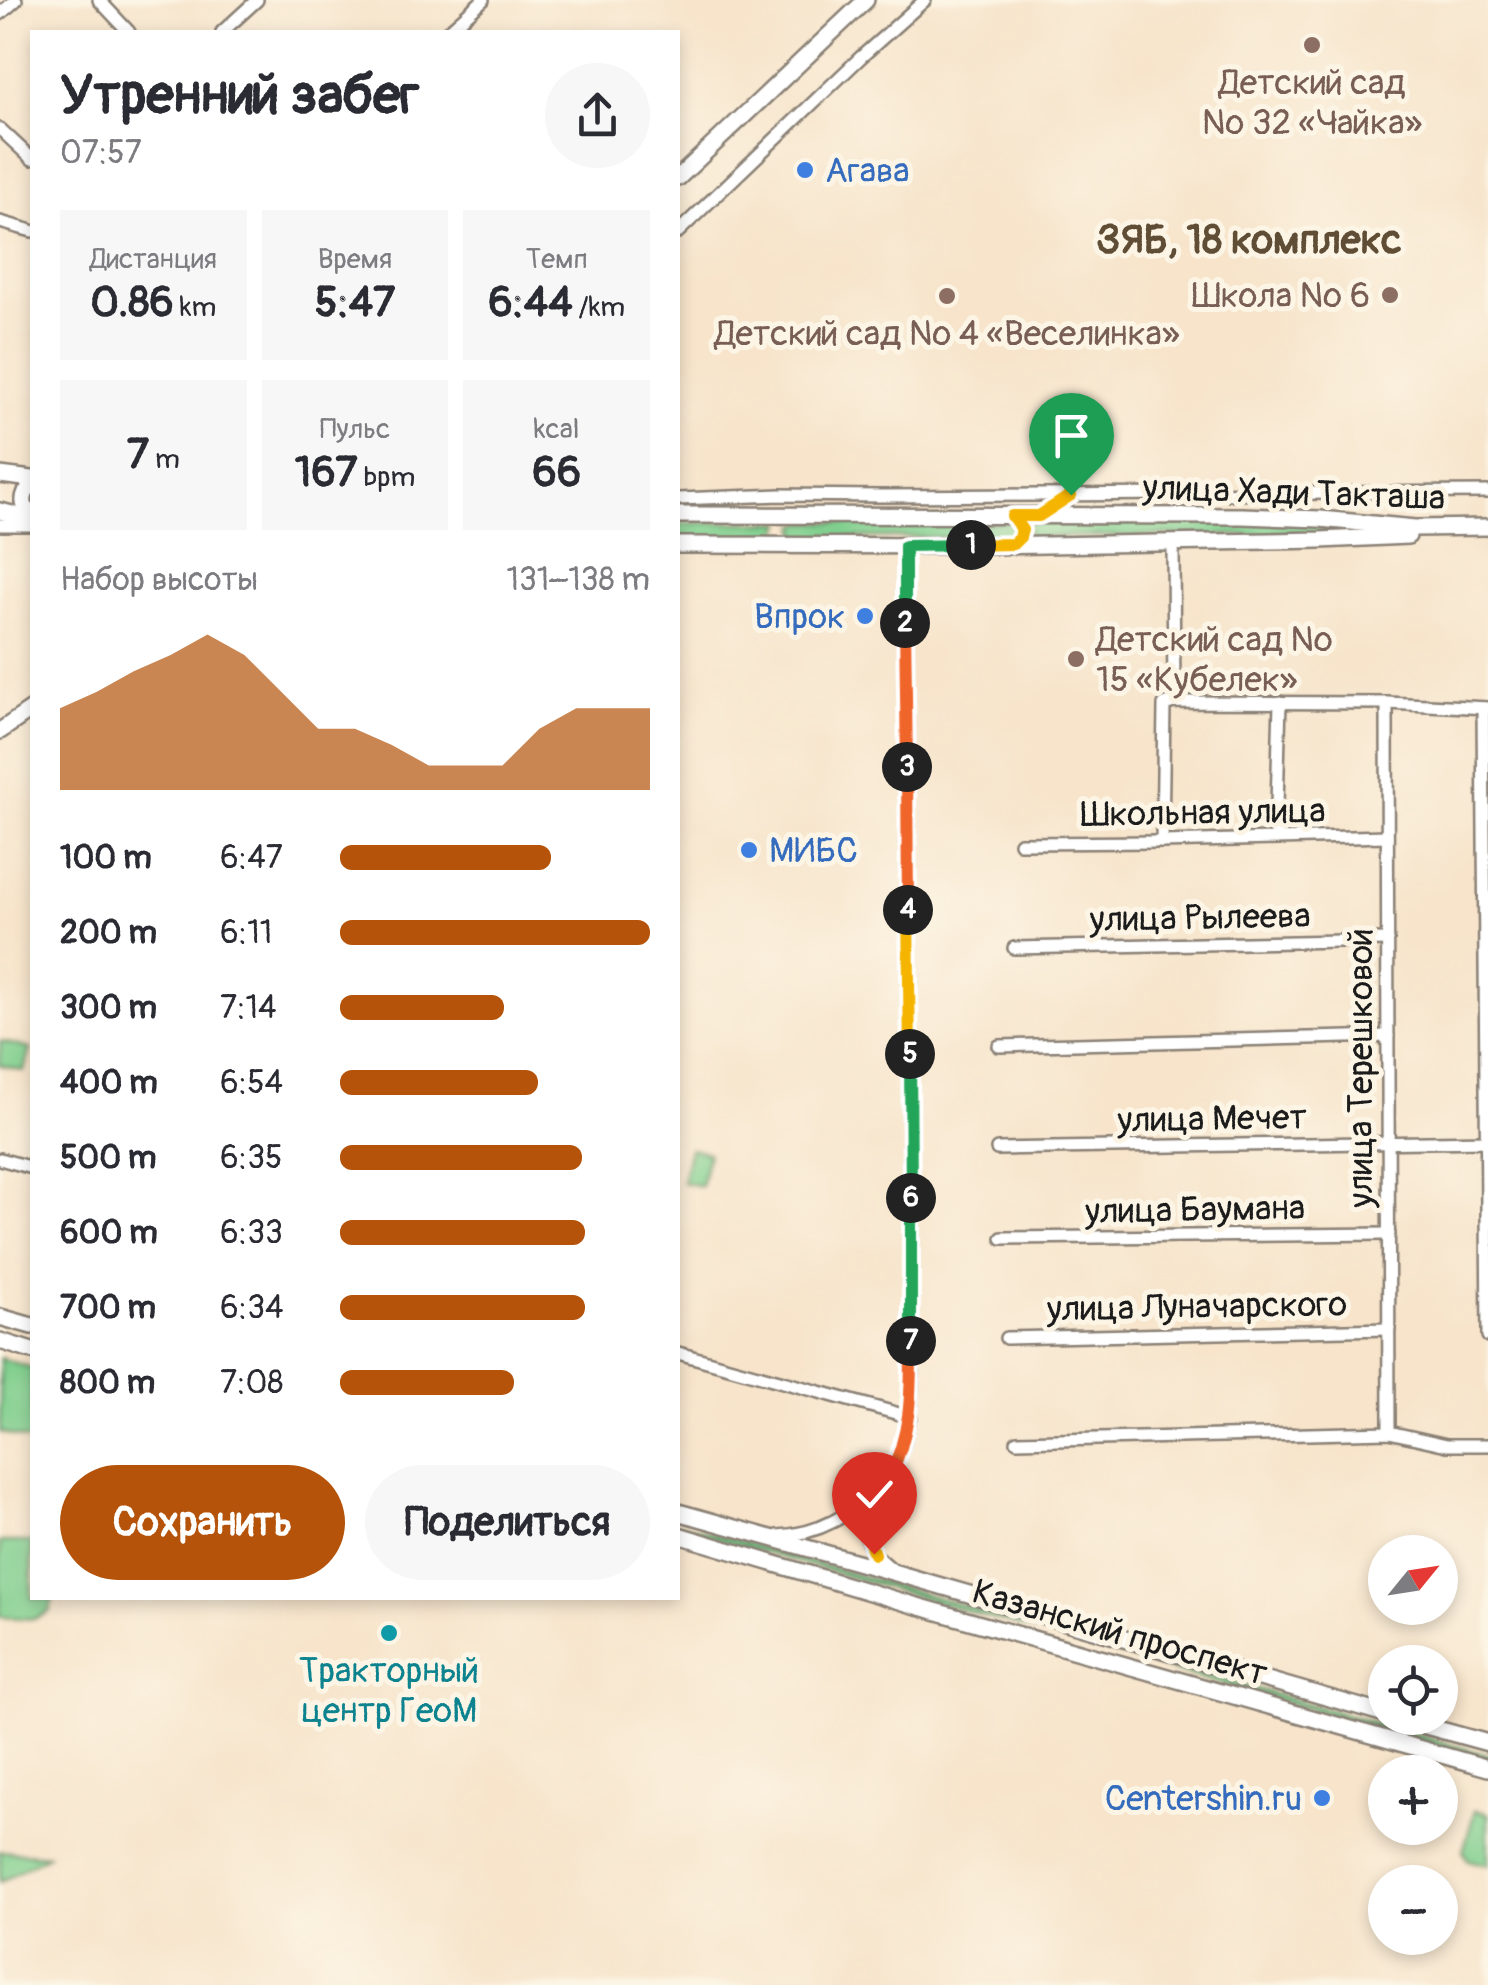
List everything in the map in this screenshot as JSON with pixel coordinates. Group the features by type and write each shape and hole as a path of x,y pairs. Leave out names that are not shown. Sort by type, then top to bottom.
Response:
{"main road":[{"path":"680,176 866,0"},
{"path":"0,475 30,481"},
{"path":"30,483 24,498 30,517"},
{"path":"0,511 30,520"},
{"path":"799,546 790,529 805,515"},
{"name":"улица Хади Такташа","path":"680,516 1242,516 1415,528 1488,528"},
{"path":"1012,516 1022,530 1013,544"},
{"name":"улица Хади Такташа","path":"680,545 905,546 1488,536"},
{"path":"0,731 30,710"},
{"path":"0,1317 30,1325"},
{"path":"0,1341 30,1349"},
{"name":"Казанский проспект","path":"680,1513 1368,1709"},
{"name":"Казанский проспект","path":"680,1536 1488,1768"},
{"path":"1458,1735 1488,1743"}],"street":[{"path":"0,14 16,0"},
{"path":"99,0 127,30"},
{"path":"224,30 257,0"},
{"path":"449,30 483,0"},
{"path":"680,230 925,0"},
{"path":"0,129 30,158"},
{"path":"0,222 30,230"},
{"path":"0,466 30,481"},
{"path":"680,499 780,494 1488,492"},
{"path":"830,495 859,516"},
{"path":"1039,516 1071,495"},
{"path":"0,526 30,521"},
{"path":"1162,842 1173,543"},
{"path":"896,1572 874,1554 866,1534 869,1514 899,1457 910,1418 905,546"},
{"path":"1169,704 1280,702 1486,708 1488,1336"},
{"path":"1276,839 1280,702"},
{"name":"улица Терешковой","path":"1387,704 1390,1432"},
{"name":"Школьная улица","path":"1020,842 1387,836"},
{"name":"улица Рылеева","path":"1014,948 1388,940"},
{"path":"999,1046 1388,1036"},
{"name":"улица Мечет","path":"997,1148 1488,1141"},
{"path":"0,1159 30,1167"},
{"name":"улица Баумана","path":"1002,1238 1388,1234"},
{"name":"улица Луначарского","path":"1006,1338 1389,1329"},
{"path":"680,1354 910,1418"},
{"path":"1017,1441 1390,1432 1447,1445 1488,1445"},
{"path":"764,1537 801,1536 828,1526 887,1482"}],"green space":[{"path":"1282,521 1401,534 1025,537 1029,530 1025,522"},
{"path":"783,522 783,538 680,539 680,523"},
{"path":"1011,522 1016,528 1010,537 801,538 797,525"},
{"path":"0,1041 30,1049 24,1071 0,1065"},
{"path":"690,1148 708,1153 701,1186 682,1182"},
{"path":"0,1358 30,1367 30,1440 0,1432"},
{"path":"680,1524 1368,1721 1368,1726 680,1529"},
{"path":"0,1542 30,1542 30,1600 52,1600 49,1612 34,1619 0,1617"},
{"path":"1398,1735 1418,1735 1488,1755 1488,1761"},
{"path":"1475,1810 1488,1814 1488,1865 1468,1860 1463,1851"},
{"path":"0,1851 48,1855 0,1882"}],"place":[{"name":"Детский сад № 32 «Чайка»","path":"1312,45"},
{"name":"Агава","path":"805,170"},
{"name":"Школа № 6","path":"1390,295"},
{"name":"Детский сад № 4 «Веселинка»","path":"947,296"},
{"name":"Впрок","path":"865,616"},
{"name":"Детский сад № 15 «Кубелек»","path":"1076,659"},
{"name":"МИБС","path":"749,850"},
{"name":"Тракторный центр ГеоМ","path":"389,1633"},
{"name":"Centershin.ru","path":"1322,1798"}],"district":[{"name":"ЗЯБ, 18 комплекс","path":"1249,239"}],"route":[{"path":"874,1554 866,1534 869,1514 899,1457 910,1418 912,1384 905,546 1013,544 1022,530 1012,516 1039,516 1071,495"}]}
